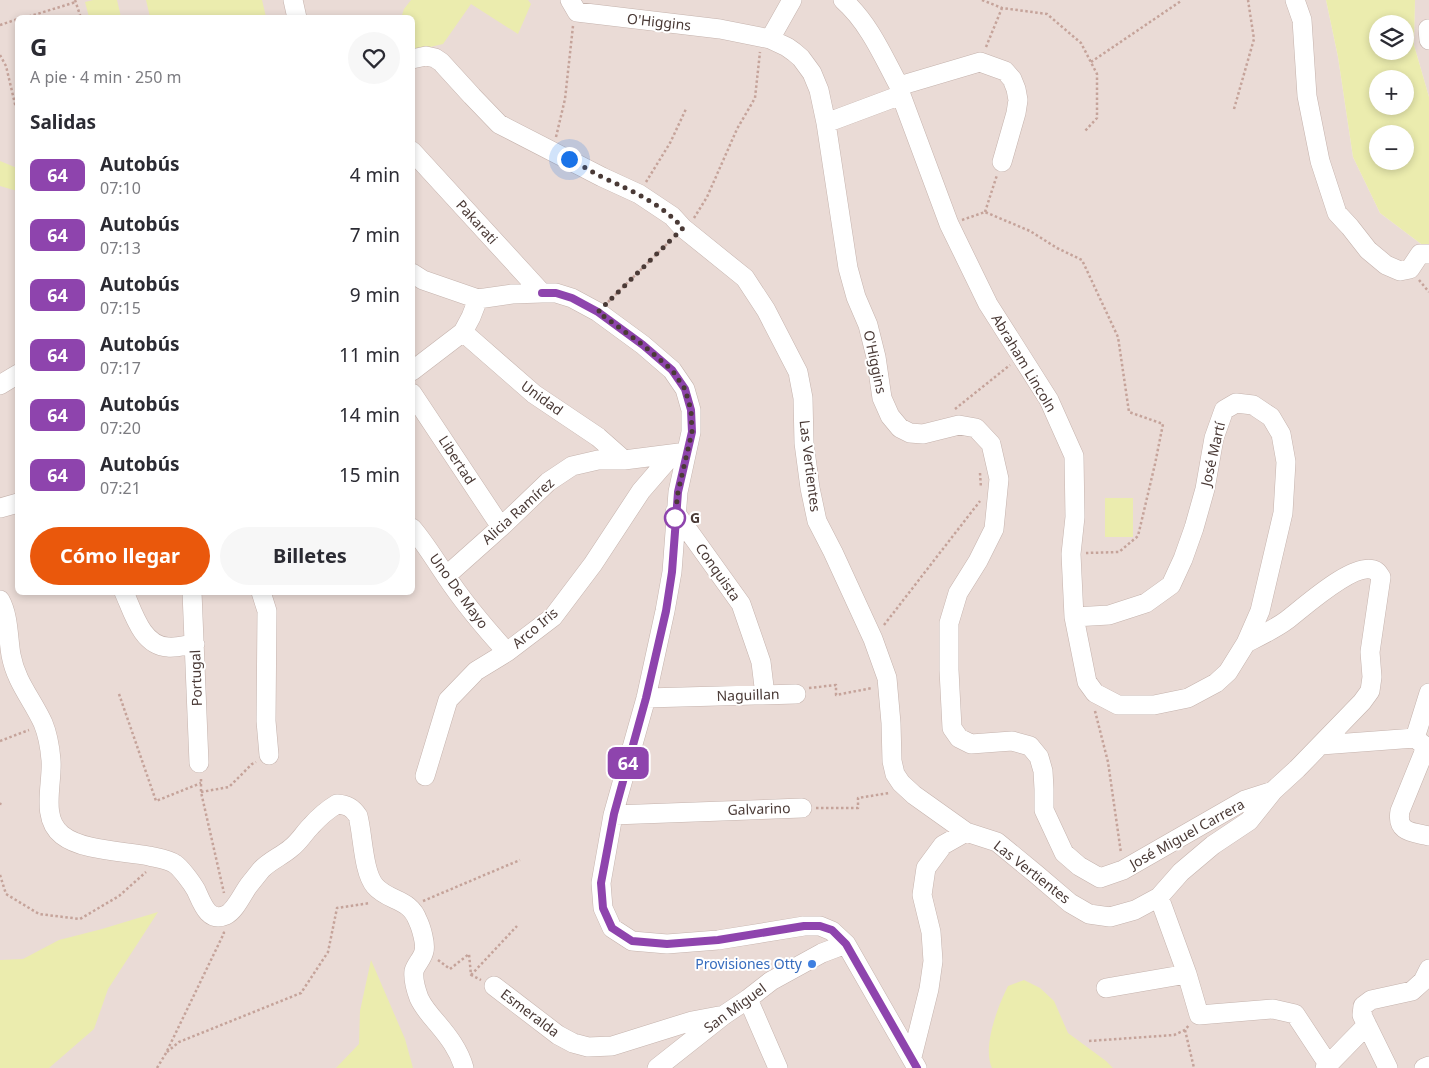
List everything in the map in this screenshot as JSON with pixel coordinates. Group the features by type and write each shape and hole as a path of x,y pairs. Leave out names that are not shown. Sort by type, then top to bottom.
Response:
{"street":[{"path":"766,39 792,0"},
{"name":"Abraham Lincoln","path":"844,0 856,12 870,32 900,90 949,224 988,304 1049,400 1074,456 1075,517 1071,554 1074,617 1087,682 1095,693 1118,705 1154,705 1188,698 1216,683 1228,672 1246,643"},
{"path":"1295,0 1302,20 1307,96 1320,160 1337,213 1368,250 1386,265 1400,271 1410,269 1420,254 1429,254"},
{"name":"O'Higgins","path":"573,6 720,29 766,39 787,47 807,65 816,81 826,123 848,268 856,297 868,326 876,357 882,398 890,416 900,428 910,433 923,434 959,426 976,428 991,444 999,479 994,529 978,562 958,593 949,623 952,728 959,738 971,744 1012,741 1030,746 1039,757 1043,771 1044,810 1064,853 1079,866 1100,878"},
{"name":"Las Vertientes","path":"415,58 426,56 441,62 499,124 639,194 672,216 683,228 745,278 766,310 798,372 803,398 804,443 810,488 818,521 873,639 887,678 892,761 895,774 901,783 914,795 966,832 997,842 1070,903 1088,914 1110,917 1135,910 1159,897"},
{"path":"826,123 900,90 980,62 1005,71 1012,79 1016,89 1018,100 1016,112 1002,162"},
{"name":"Pakarati","path":"415,154 542,293"},
{"path":"415,275 422,280 478,299 512,294 542,293 556,293 572,298 598,312 643,345 672,370 685,389 691,410 692,432 680,452 670,582 664,619 646,698 614,814 601,883 603,908 612,928 632,941 667,944 718,940 804,926 820,926 832,930 846,944 914,1063"},
{"path":"415,369 463,332 478,299"},
{"name":"Unidad","path":"463,332 534,394 598,438 624,460"},
{"name":"Libertad","path":"415,398 501,527"},
{"name":"José Martí","path":"1074,617 1109,616 1146,603 1171,585 1194,528 1205,489 1214,438 1224,410 1236,403 1253,405 1272,417 1281,434 1286,462 1284,513 1260,611 1246,643"},
{"name":"Alicia Ramírez","path":"446,576 548,482 572,466 598,460 624,460 680,452"},
{"name":"Arco Iris","path":"425,776 448,700 476,671 507,652 553,617 593,564 641,491 680,452"},
{"path":"0,508 15,504"},
{"name":"Conquista","path":"675,512 741,604 761,662 766,695"},
{"name":"Uno De Mayo","path":"415,532 480,622 507,652"},
{"name":"José Miguel Carrera","path":"1159,897 1181,872 1212,845 1249,821 1274,791 1298,769 1362,702 1370,691 1372,677 1370,652 1381,577 1377,571 1370,569 1340,579 1286,621 1246,643"},
{"path":"125,595 148,640 157,646 168,647 195,644"},
{"name":"Portugal","path":"192,595 199,763"},
{"path":"262,595 267,611 266,721 269,755"},
{"path":"0,600 6,620 11,656 17,679 43,724 49,743 51,762 50,810 56,830 63,836 89,847 160,858 175,864 195,889 202,906 210,915 218,917 228,914 263,868 300,840 325,811 337,804 346,805 353,809 358,816 369,875 374,885 383,894 403,902 418,920 425,949 414,971 419,999 452,1042 462,1059 464,1068"},
{"path":"1429,693 1423,745 1400,811 1399,820 1406,830 1429,836"},
{"name":"Naguillan","path":"646,698 796,694"},
{"path":"1321,745 1423,745"},
{"name":"José Miguel Carrera","path":"1100,878 1123,870 1244,800 1274,791"},
{"name":"Galvarino","path":"614,814 802,808"},
{"path":"914,1063 933,961 931,932 922,895 926,868 943,845 966,832"},
{"path":"1159,897 1187,974 1199,1015 1272,1009 1294,1014 1326,1066 1367,1025"},
{"name":"San Miguel","path":"657,1068 771,981 822,952 846,944"},
{"path":"1388,1068 1362,1015 1363,1006 1371,1000 1412,991 1423,981 1429,969"},
{"path":"1106,988 1187,974"},
{"name":"Esmeralda","path":"494,986 558,1035 573,1043 588,1047 612,1046 692,1021 724,1015"},
{"path":"748,999 778,1068"},
{"path":"1424,1068 1429,1066"}],"path":[{"path":"982,0 1002,8 1047,14 1081,43 1097,74 1097,118 1085,131"},
{"path":"1234,109 1254,39 1248,0"},
{"path":"33,15 75,1 80,15"},
{"path":"1091,62 1181,1"},
{"path":"553,150 565,99 573,27 573,6"},
{"path":"980,62 1002,8"},
{"path":"0,25 15,20"},
{"path":"598,312 696,217 707,197 737,129 755,98 766,39"},
{"path":"0,55 6,66 15,104"},
{"path":"639,194 670,143 686,109"},
{"path":"985,212 1002,162"},
{"path":"949,224 985,212 1030,230 1057,248 1082,260 1118,337 1129,412 1163,424 1138,536 1119,552 1071,554"},
{"path":"953,410 1021,357"},
{"path":"980,473 981,490"},
{"path":"873,639 981,499"},
{"name":"Naguillan","path":"796,694 798,689 836,685 836,696 877,687 876,679 887,678"},
{"path":"119,694 156,801 201,783"},
{"path":"1094,708 1108,762 1123,870"},
{"path":"0,741 43,724"},
{"path":"201,792 228,787 252,764 269,755"},
{"path":"157,1068 224,933 218,917 225,891 201,792 199,763"},
{"name":"Galvarino","path":"802,808 858,808 858,798 892,793"},
{"path":"0,805 1,801"},
{"path":"0,875 6,894 39,914 80,919 119,896 160,858"},
{"path":"403,902 520,860"},
{"path":"166,1053 179,1042 301,992 328,952 337,908 371,902"},
{"path":"471,975 517,926"},
{"path":"425,949 450,969 468,954 471,975"},
{"name":"Esmeralda","path":"471,975 494,986"},
{"path":"1090,1041 1174,1035 1185,1030 1199,1015"},
{"path":"1185,1030 1194,1068"}],"shaded area":[{"path":"0,0 1326,0 1338,57 1353,157 1380,213 1429,250 1429,1068 407,1068 364,1047 343,1068 40,1068 24,964 0,966 0,182 15,188 15,595 415,595 415,15 15,15 15,173 0,167"},
{"path":"1415,0 1429,0 1429,97 1414,45"}],"green space":[{"path":"117,0 121,15 88,15 85,2"},
{"path":"146,0 262,0 266,15 150,15"},
{"path":"411,0 528,0 531,4 518,34 471,4 443,44 415,51 415,15 402,15"},
{"path":"1326,0 1415,0 1414,45 1429,97 1429,250 1380,213 1353,157 1338,57"},
{"path":"0,161 15,167 15,190 0,186"},
{"path":"1105,498 1133,498 1133,537 1105,537"},
{"path":"158,912 108,989 94,1029 49,1068 0,1068 0,960 23,959 59,940"},
{"path":"371,960 405,1039 413,1068 336,1068 359,1044 360,1011"},
{"path":"1024,980 1040,988 1054,1001 1068,1033 1113,1068 992,1068 989,1059 990,1038 1000,1004 1008,986"}],"bus line":[{"name":"64","path":"542,293 556,293 572,298 598,312 643,345 672,370 685,389 691,410 692,432 681,474 675,512 672,572 666,611 646,698 614,814 601,883 603,908 612,928 632,941 667,944 718,940 804,926 820,926 832,930 846,944 917,1068"}],"place":[{"name":"G","path":"675,518"},
{"name":"Provisiones Otty","path":"812,964"}],"route":[{"path":"569,159 639,194 672,216 683,228 598,312 643,345 672,370 685,389 691,410 692,432 681,474 675,518"}]}
